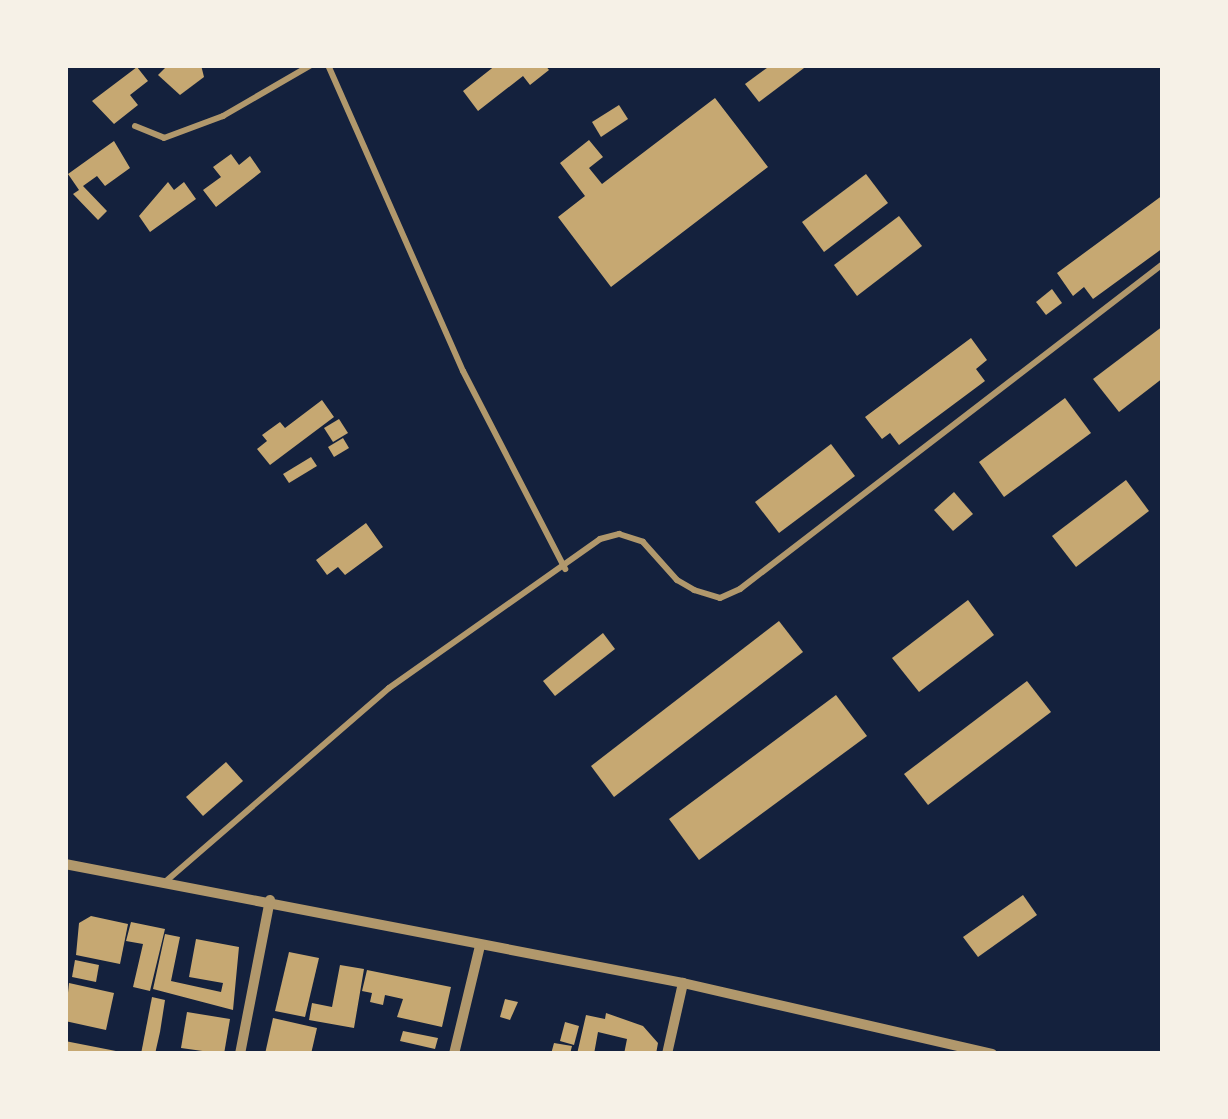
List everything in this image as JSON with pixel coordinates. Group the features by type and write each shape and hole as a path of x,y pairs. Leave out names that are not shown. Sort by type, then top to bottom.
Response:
{"street":[{"path":"65,864 270,900 480,946 683,983 992,1054"},
{"path":"240,1054 270,900"},
{"path":"454,1054 480,946"},
{"path":"667,1054 683,983"}],"lane":[{"path":"135,126 164,138 223,116 311,65"},
{"path":"328,65 462,371 565,569"},
{"path":"164,882 389,688 468,627 565,569 600,539 619,534 643,542 676,580 694,590 720,598 740,589 1163,264"}],"building":[{"path":"168,65 201,65 204,77 180,95 158,75"},
{"path":"496,65 545,65 549,70 530,85 523,76 478,111 463,91"},
{"path":"771,65 808,65 759,102 745,84"},
{"path":"137,67 148,81 130,95 138,105 114,124 92,101"},
{"path":"715,98 768,167 611,287 558,217 585,196 560,163 589,140 603,157 589,168 602,184"},
{"path":"619,105 628,119 601,137 592,122"},
{"path":"114,141 130,168 105,186 97,176 83,186 107,211 98,220 73,194 79,190 68,174"},
{"path":"231,154 239,165 250,156 261,172 216,207 203,190 221,177 213,167"},
{"path":"866,174 888,203 824,252 802,222"},
{"path":"168,182 174,190 184,182 196,199 150,232 139,216"},
{"path":"1163,195 1163,248 1093,299 1084,287 1073,296 1057,273"},
{"path":"899,216 922,246 857,296 834,265"},
{"path":"1052,289 1062,303 1046,315 1036,302"},
{"path":"1163,326 1163,378 1119,412 1093,379"},
{"path":"971,338 987,360 976,369 985,381 899,445 890,433 882,439 865,417"},
{"path":"1065,398 1091,433 1004,497 979,462"},
{"path":"322,400 334,417 270,465 257,449 267,441 262,435 280,422 285,428"},
{"path":"339,419 348,433 333,442 324,428"},
{"path":"343,438 349,448 334,457 328,447"},
{"path":"831,444 855,476 779,533 755,502"},
{"path":"311,457 317,466 289,483 283,474"},
{"path":"1126,480 1149,511 1076,567 1052,536"},
{"path":"954,492 973,514 953,531 934,510"},
{"path":"366,523 383,547 345,575 338,567 327,575 316,560"},
{"path":"968,600 994,635 919,692 892,658"},
{"path":"779,621 803,652 614,797 591,766"},
{"path":"603,633 615,649 555,696 543,681"},
{"path":"1027,681 1051,712 928,805 904,774"},
{"path":"836,695 867,736 699,860 669,819"},
{"path":"226,762 243,781 203,816 186,797"},
{"path":"1023,895 1037,915 978,957 963,937"},
{"path":"91,916 128,924 120,964 76,955 79,923"},
{"path":"131,922 165,929 150,991 133,987 143,944 126,941"},
{"path":"165,934 180,937 171,981 221,992 223,983 189,977 196,939 239,947 233,1010 153,989"},
{"path":"289,952 319,958 305,1017 275,1011"},
{"path":"75,960 99,965 96,982 72,977"},
{"path":"340,965 364,969 354,1028 309,1020 312,1003 332,1007"},
{"path":"367,970 451,987 442,1027 397,1017 403,999 385,995 383,1005 370,1002 372,993 362,991"},
{"path":"69,983 114,993 106,1030 65,1021"},
{"path":"152,997 165,1000 160,1032 155,1054 141,1054"},
{"path":"505,999 518,1002 510,1020 500,1017"},
{"path":"187,1012 230,1019 224,1054 181,1048"},
{"path":"606,1013 643,1026 658,1043 656,1054 624,1054 627,1039 598,1032 594,1054 577,1054 586,1015 605,1019"},
{"path":"273,1018 317,1028 311,1054 265,1054"},
{"path":"565,1022 579,1026 574,1045 560,1041"},
{"path":"403,1031 438,1038 435,1049 400,1041"},
{"path":"65,1041 121,1052 65,1054"},
{"path":"554,1043 572,1046 570,1054 551,1054"}]}
